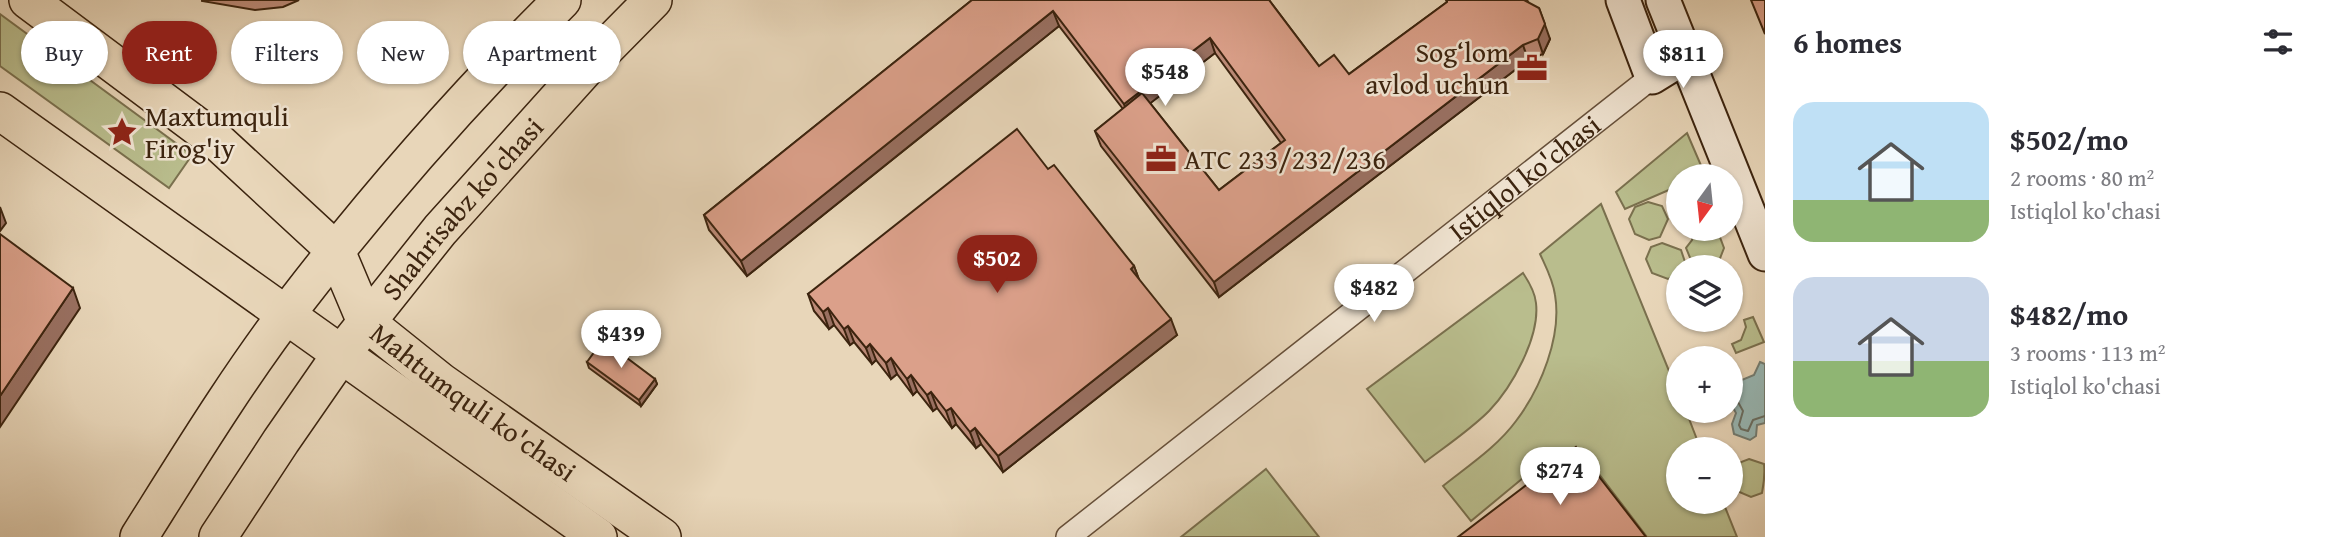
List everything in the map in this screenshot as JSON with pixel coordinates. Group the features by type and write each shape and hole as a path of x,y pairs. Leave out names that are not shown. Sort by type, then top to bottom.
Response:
{"main road":[{"name":"Mahtumquli ko'chasi","path":"28,0 218,142 336,251 366,322 441,382 662,537"},
{"path":"139,537 215,417 287,314 336,251 416,155 562,0"},
{"name":"Shahrisabz ko'chasi","path":"219,537 342,353 462,203 583,70 653,0"},
{"name":"Mahtumquli ko'chasi","path":"0,111 598,537"},
{"path":"287,314 366,322"}],"street":[{"path":"1623,0 1652,77"},
{"path":"1663,0 1765,254"},
{"name":"Istiqlol ko'chasi","path":"1068,537 1652,77 1686,56"}],"green space":[{"path":"0,14 21,29 21,81 0,66"},
{"path":"25,84 95,84 192,155 169,188"},
{"path":"1687,133 1700,164 1666,164 1666,191 1625,209 1616,192"},
{"path":"1648,202 1662,206 1666,224 1660,237 1649,240 1635,234 1629,219 1635,207"},
{"path":"1601,204 1666,364 1666,423 1691,423 1696,437 1666,437 1666,514 1728,514 1737,537 1647,537 1592,465 1569,455 1554,456 1540,464 1471,521 1443,486 1482,456 1516,421 1534,393 1548,361 1555,327 1555,295 1540,254"},
{"path":"1690,242 1722,242 1724,248 1721,255 1689,255 1686,248"},
{"path":"1662,243 1681,250 1683,255 1666,255 1666,278 1652,273 1646,259 1651,247"},
{"path":"1523,273 1534,295 1536,316 1534,331 1523,361 1507,389 1489,411 1425,462 1367,389"},
{"path":"1753,317 1764,342 1743,350 1743,346 1732,344 1741,340 1746,327 1744,320"},
{"path":"1749,459 1764,464 1762,493 1751,497 1743,494 1743,461"},
{"path":"1266,469 1319,537 1181,537"}],"water":[{"path":"1760,362 1765,364 1765,423 1757,425 1756,436 1750,440 1734,434 1732,424 1743,423 1743,380 1754,375"}],"building":[{"path":"972,0 1269,0 1319,66 1334,55 1349,74 1447,0 1524,0 1539,8 1545,24 1538,39 1523,45 1214,282 1095,131 1142,93 1219,190 1285,140 1210,38 1124,104 1053,11 741,261 704,215"},
{"path":"1751,0 1765,0 1765,34"},
{"path":"1017,129 1048,169 1054,165 1134,266 1131,269 1171,319 998,456 975,428 970,432 951,408 946,411 931,392 927,395 911,375 907,379 891,358 886,363 870,344 866,348 848,326 844,329 828,308 823,312 808,294"},
{"path":"0,234 73,288 0,396"},
{"path":"603,340 655,379 639,400 587,362"},
{"path":"1576,447 1646,537 1458,537"}],"place":[{"name":"Sog‘lom avlod uchun","path":"1532,68"},
{"name":"Maxtumquli Firog'iy","path":"122,132"},
{"name":"АТС 233/232/236","path":"1161,159"}]}
